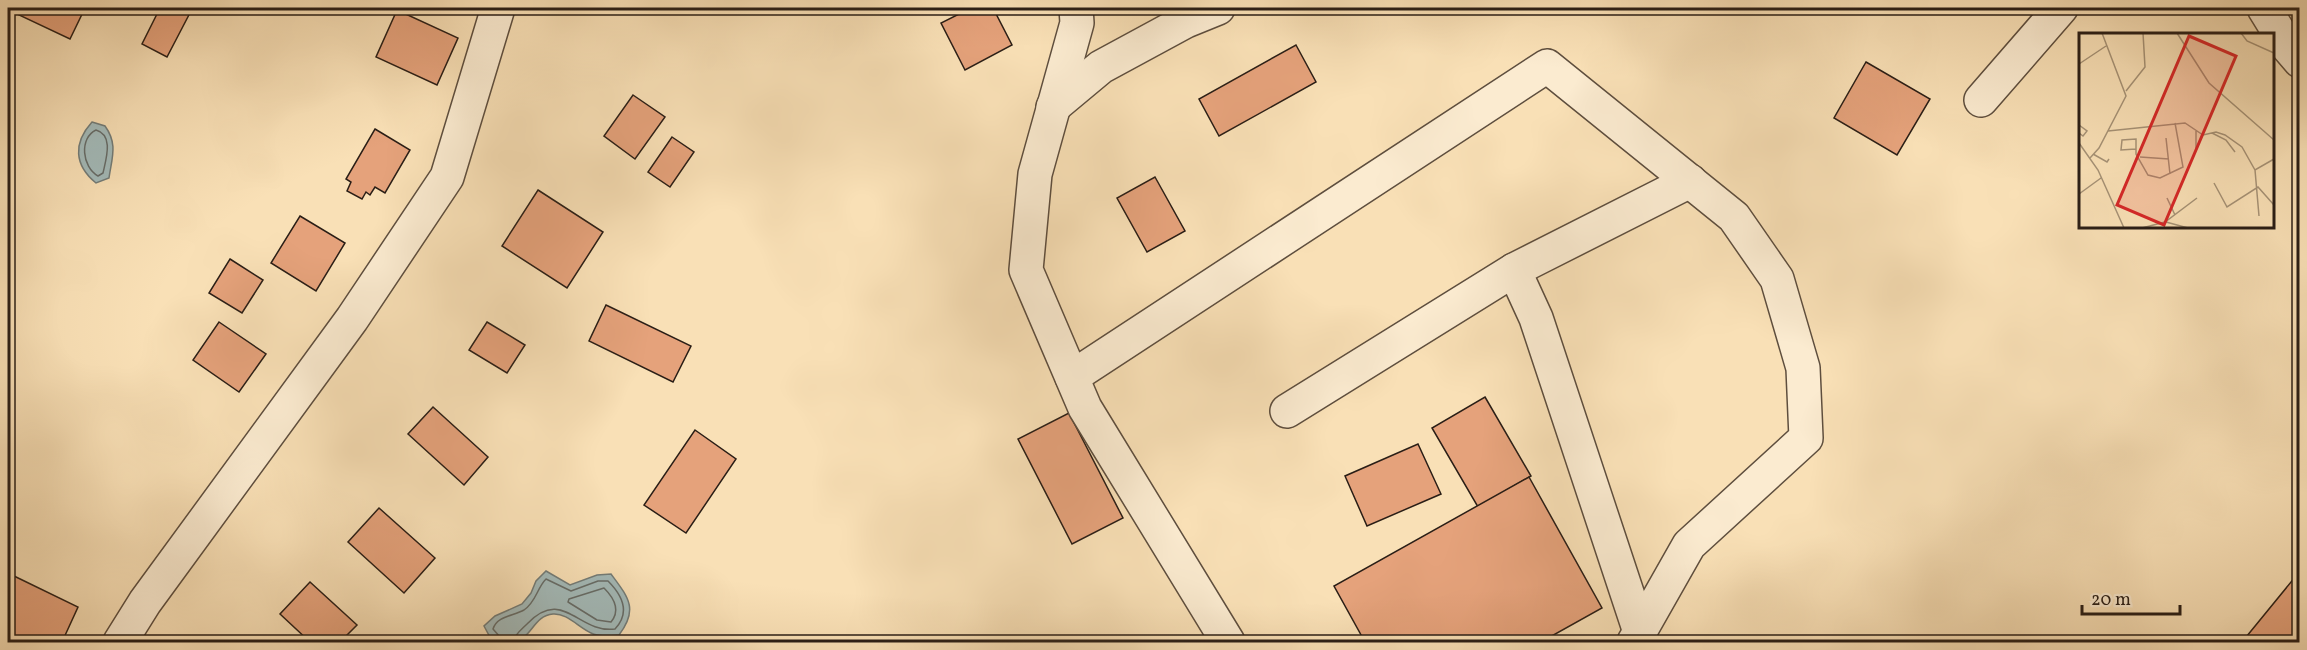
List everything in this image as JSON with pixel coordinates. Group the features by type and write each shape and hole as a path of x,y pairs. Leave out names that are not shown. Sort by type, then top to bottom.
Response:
{"street":[{"path":"120,642 145,602 352,319 447,177 498,8"},
{"path":"1076,8 1077,23 1035,174 1026,270 1085,408 1228,642"},
{"path":"1053,107 1101,67 1186,21 1218,8"},
{"path":"1981,100 2061,8"},
{"path":"2264,8 2288,47 2300,61"},
{"path":"1072,377 1547,66 1734,217 1777,279 1803,368 1806,438 1689,545 1637,637"},
{"path":"1287,411 1514,270 1689,182"},
{"path":"1514,270 1536,318 1637,637"}],"water":[{"path":"92,122 105,126 113,145 109,178 96,183 83,169 79,154 82,138"},
{"path":"546,571 570,585 597,575 611,574 626,597 630,610 629,618 619,635 594,634 568,618 553,614 538,621 520,640 509,642 491,639 484,626 495,616 522,604 531,593 536,581"}],"building":[{"path":"22,8 85,8 70,39 19,15"},
{"path":"160,8 192,9 167,57 142,44"},
{"path":"971,8 993,8 1012,45 965,70 941,23"},
{"path":"397,10 458,38 437,85 376,57"},
{"path":"1296,45 1316,82 1219,136 1199,99"},
{"path":"1866,62 1930,99 1897,155 1834,118"},
{"path":"633,95 665,117 635,159 604,136"},
{"path":"375,129 410,150 385,193 375,187 370,195 366,192 362,199 347,191 351,182 346,179"},
{"path":"672,137 694,152 670,187 648,172"},
{"path":"1155,177 1185,231 1147,252 1117,198"},
{"path":"538,190 603,232 567,288 502,246"},
{"path":"300,216 345,243 316,291 271,263"},
{"path":"230,259 263,280 242,313 209,293"},
{"path":"606,305 691,346 673,382 589,341"},
{"path":"219,322 266,354 239,392 193,360"},
{"path":"487,322 525,345 507,373 469,350"},
{"path":"1485,397 1531,476 1478,507 1432,428"},
{"path":"433,407 488,457 464,485 408,434"},
{"path":"1069,413 1123,518 1072,544 1018,439"},
{"path":"695,430 736,459 686,533 644,505"},
{"path":"1418,444 1441,494 1367,526 1345,476"},
{"path":"1529,477 1602,608 1541,642 1365,642 1334,586"},
{"path":"379,508 435,558 404,593 348,542"},
{"path":"2300,571 2300,642 2242,642"},
{"path":"14,576 78,607 62,642 29,642 8,633 8,589"},
{"path":"310,582 357,625 340,642 310,642 280,614"}]}
